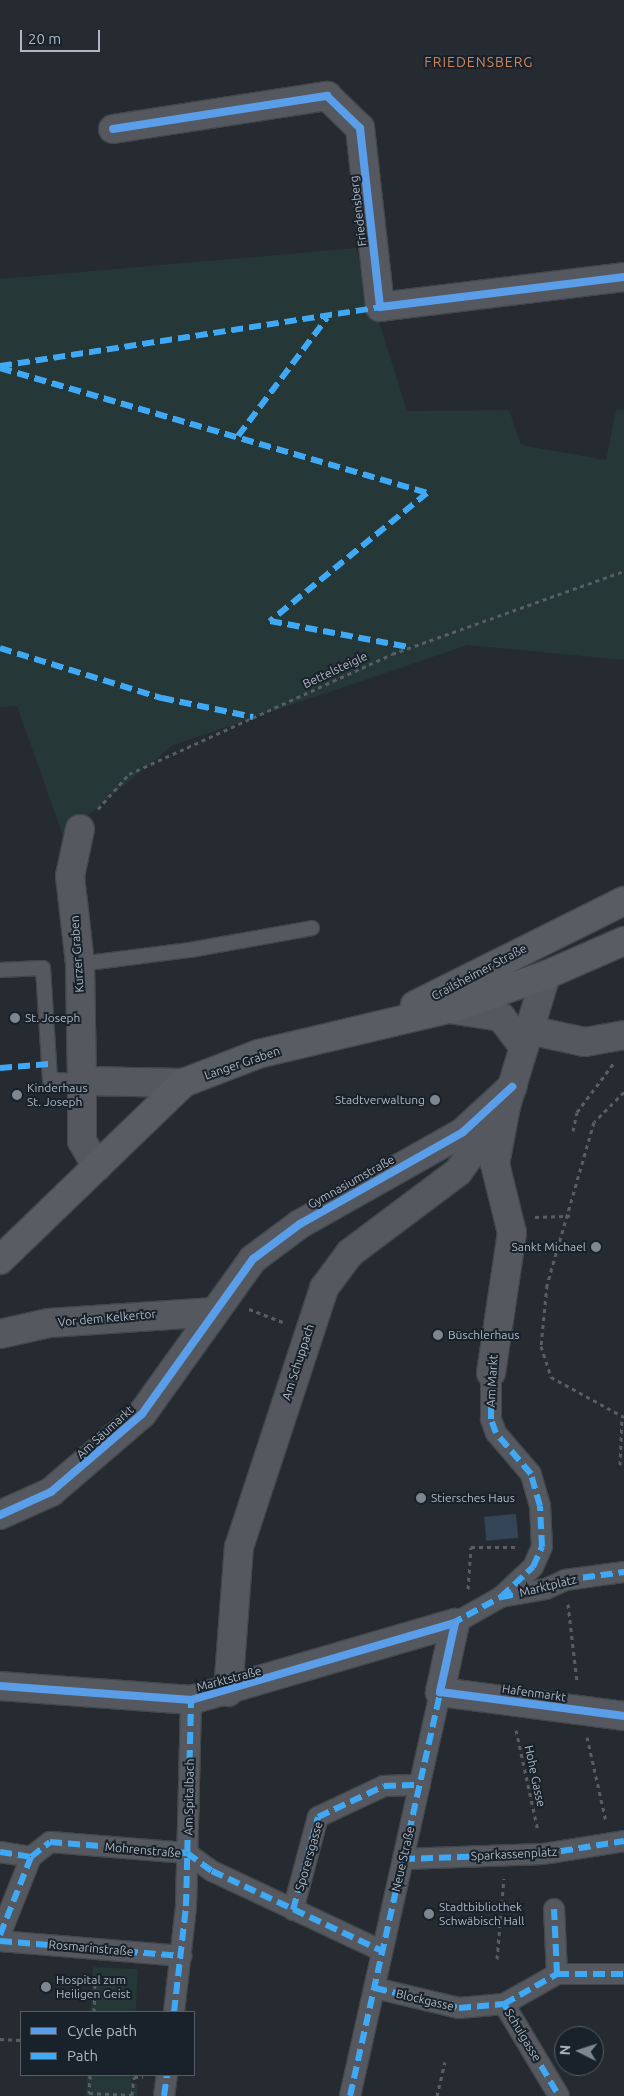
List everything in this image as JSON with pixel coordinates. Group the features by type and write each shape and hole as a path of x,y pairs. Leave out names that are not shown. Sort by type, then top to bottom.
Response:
{"main road":[{"name":"Crailsheimer Straße","path":"383,1022 624,901"},
{"path":"546,975 575,924"},
{"path":"546,975 624,941"},
{"name":"Langer Graben","path":"0,1260 183,1083 258,1054 383,1022 449,1009 546,975"}],"street":[{"name":"Friedensberg","path":"113,129 327,96 360,128 380,308 624,277"},
{"name":"Kurzer Graben","path":"80,829 70,876 80,964 82,1140 97,1166"},
{"path":"509,1096 546,975"},
{"path":"449,1009 501,1017 526,1039 584,1042 624,1035"},
{"path":"82,1081 183,1083"},
{"name":"Gymnasiumstraße","path":"228,1313 253,1259 292,1230 463,1132 509,1096"},
{"name":"Am Markt","path":"455,1623 501,1597 533,1568 542,1548 540,1506 532,1474 496,1433 491,1419 490,1373 512,1233 495,1164 509,1096"},
{"name":"Am Schuppach","path":"228,1692 239,1547 324,1288 350,1253 458,1172 509,1096"},
{"name":"Vor dem Kelkertor","path":"0,1334 49,1323 228,1313"},
{"name":"Am Säumarkt","path":"0,1515 51,1492 142,1414 228,1313"},
{"name":"Marktplatz","path":"501,1597 546,1589 565,1580 624,1572"},
{"name":"Marktstraße","path":"0,1686 191,1700 228,1692 455,1623"},
{"name":"Neue Straße","path":"350,2096 455,1623"},
{"name":"Hafenmarkt","path":"440,1692 624,1716"},
{"name":"Am Spitalbach","path":"174,2011 181,1956 187,1853 191,1700"},
{"name":"Sporersgasse","path":"293,1910 318,1817 384,1786 420,1785"},
{"name":"Mohrenstraße","path":"31,1857 50,1842 187,1853 212,1871 382,1952"},
{"name":"Sparkassenplatz","path":"403,1859 543,1854 618,1842"},
{"path":"0,1852 31,1857 0,1935"},
{"path":"554,1909 557,1974 624,1974"},
{"name":"Rosmarinstraße","path":"0,1941 181,1956"},
{"name":"Schulgasse","path":"557,1974 504,2004 559,2096"},
{"name":"Blockgasse","path":"375,1988 459,2008 504,2004"},
{"path":"164,2096 167,2076"}],"lane":[{"path":"80,964 190,950 312,928"},
{"path":"0,970 42,968 50,1080 82,1081"}],"path":[{"path":"572,1131 577,1112 619,1063"},
{"path":"620,1465 623,1417 604,1409 599,1400 551,1377 541,1346 547,1285 594,1122 624,1092"},
{"path":"228,1313 244,1306 296,1327"},
{"path":"468,1590 471,1547 542,1548"},
{"path":"565,1580 580,1710 618,1842"},
{"path":"497,1960 503,1893"},
{"path":"94,2011 95,1985"},
{"path":"0,2039 20,2040"},
{"path":"437,2096 445,2062"},
{"path":"90,2076 88,2093 132,2095 134,2077"}],"shaded area":[{"path":"356,248 407,411 509,410 521,445 606,460 616,410 624,410 624,660 468,645 173,745 63,836 17,706 0,707 0,279"},
{"path":"93,1967 138,1969 136,2011 91,2011"},
{"path":"87,2076 131,2076 131,2083 138,2084 137,2096 86,2096"}],"water":[{"path":"516,1514 518,1538 486,1541 484,1517"}],"marked path":[{"path":"0,366 380,307"},
{"path":"238,436 327,318"},
{"path":"0,368 427,493 270,621 409,647"},
{"path":"0,648 162,698 253,717"},
{"path":"0,1068 49,1064"},
{"path":"451,1624 501,1597 533,1567 542,1547 540,1506 531,1474 496,1433 491,1419 491,1373"},
{"path":"501,1597 546,1589 565,1580 624,1572"},
{"path":"350,2096 441,1689"},
{"path":"174,2011 186,1906 191,1700"},
{"path":"293,1910 318,1817 384,1786 420,1785"},
{"path":"403,1859 543,1854 624,1841"},
{"path":"0,1935 31,1857 50,1842 187,1853 212,1871 382,1951"},
{"path":"0,1852 31,1857"},
{"path":"375,1988 459,2008 504,2004 557,1974 554,1909"},
{"path":"0,1941 181,1956"},
{"path":"557,1974 624,1974"},
{"path":"504,2004 559,2096"},
{"path":"164,2096 167,2076"}],"cycle path":[{"path":"113,129 327,96 360,128 380,307 624,277"},
{"path":"0,1515 51,1492 142,1414 253,1259 300,1224 463,1132 512,1087"},
{"path":"0,1686 191,1700 455,1623 440,1692 624,1716"}],"place":[{"name":"St. Joseph","path":"15,1018"},
{"name":"Kinderhaus St. Joseph","path":"17,1095"},
{"name":"Stadtverwaltung","path":"435,1100"},
{"name":"Sankt Michael","path":"596,1247"},
{"name":"Büschlerhaus","path":"438,1335"},
{"name":"Stiersches Haus","path":"421,1498"},
{"name":"Stadtbibliothek Schwäbisch Hall","path":"429,1914"},
{"name":"Hospital zum Heiligen Geist","path":"46,1987"}],"district":[{"name":"FRIEDENSBERG","path":"479,62"}]}
